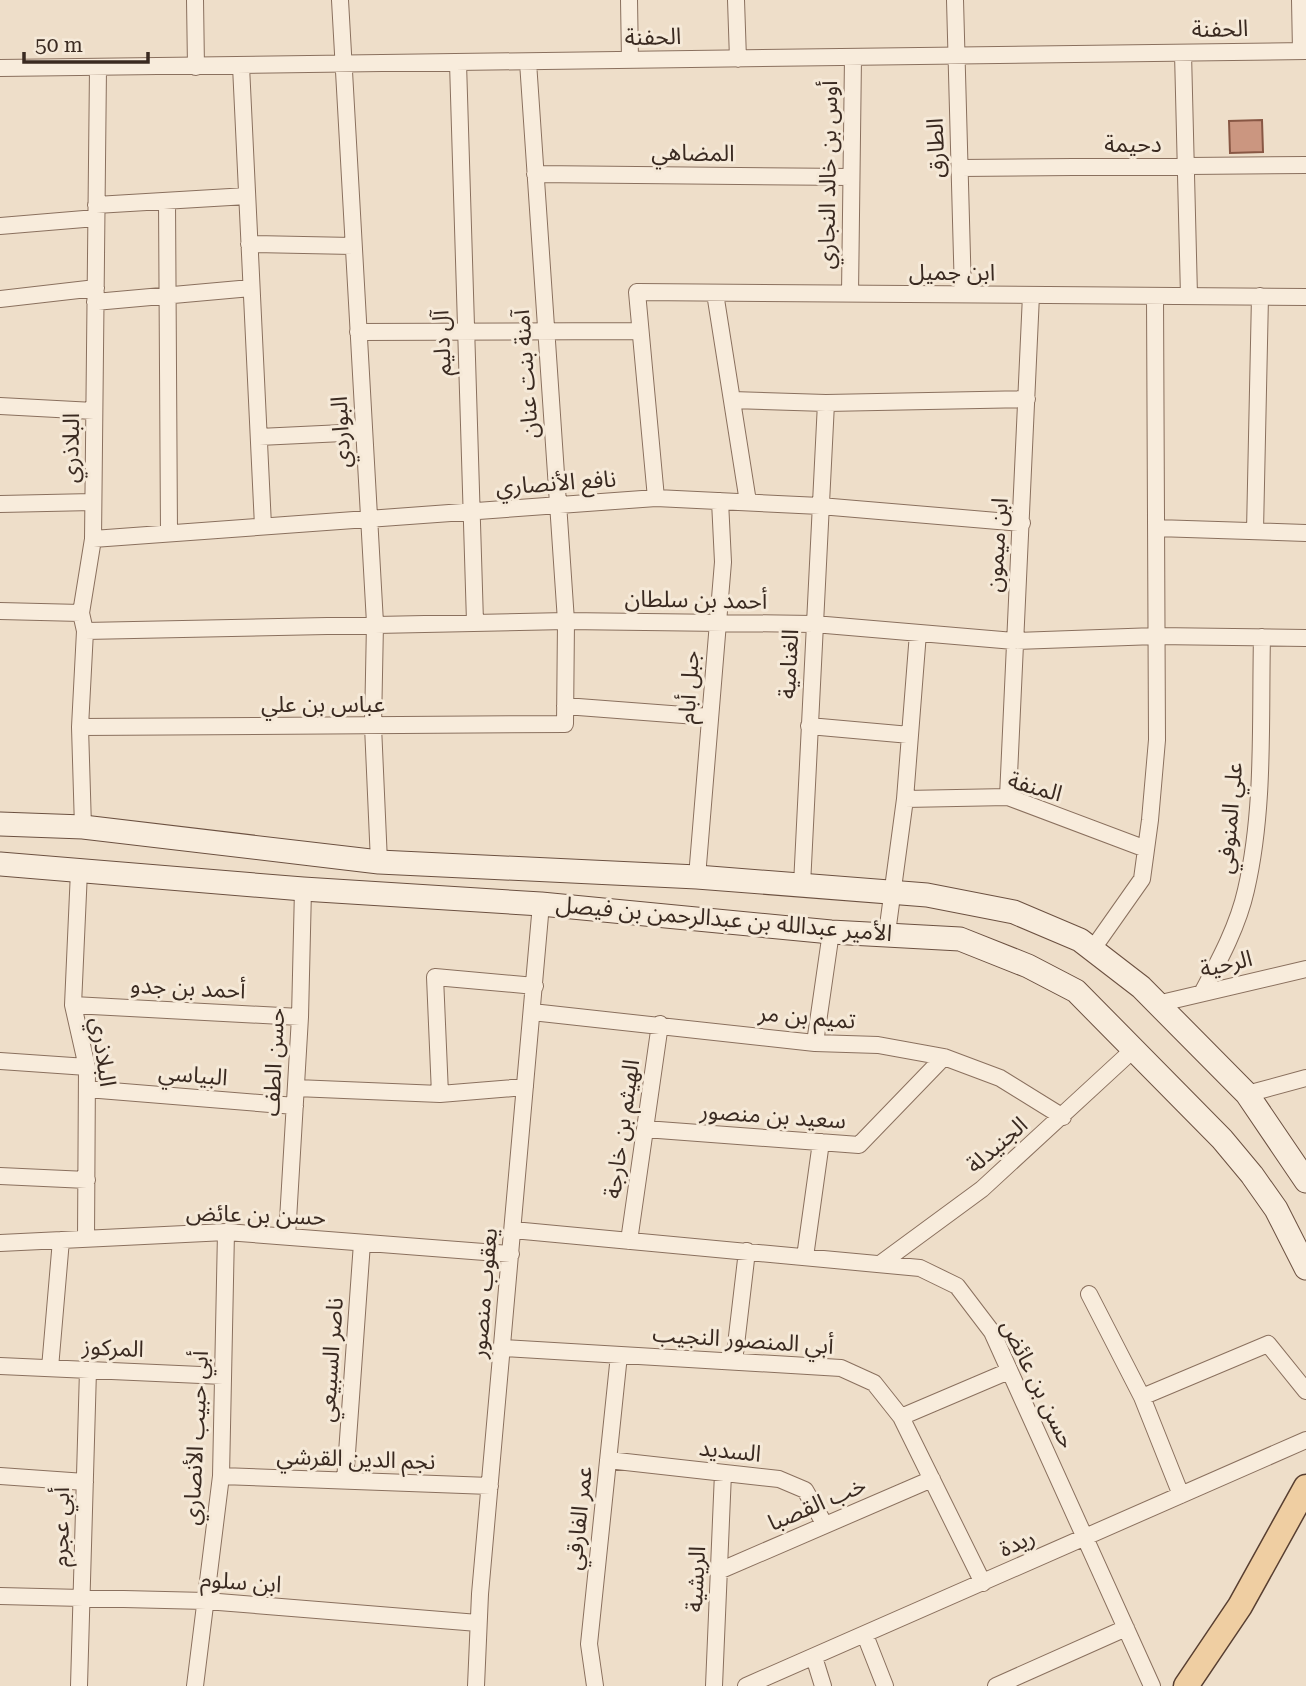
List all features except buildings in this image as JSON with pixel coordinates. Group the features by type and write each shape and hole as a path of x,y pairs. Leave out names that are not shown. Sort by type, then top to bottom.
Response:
{"main road":[{"name":"الأمير عبدالله بن عبدالرحمن بن فيصل","path":"0,824 83,827 379,862 698,877 927,894 1014,912 1080,940 1157,1004 1247,1094 1306,1181"},
{"name":"الأمير عبدالله بن عبدالرحمن بن فيصل","path":"0,864 303,890 541,904 831,932 960,939 1028,966 1076,991 1222,1139 1252,1175 1276,1209 1306,1268"},
{"path":"1247,1094 1306,1164"},
{"path":"1186,1686 1240,1606 1306,1487"}],"street":[{"path":"195,0 196,66"},
{"name":"البواردي","path":"340,0 375,623 373,726 379,862"},
{"path":"629,0 630,60"},
{"path":"736,0 738,59"},
{"name":"الطارق","path":"955,0 963,294"},
{"path":"1300,0 1304,51"},
{"name":"الحفنة","path":"0,68 1304,51"},
{"path":"1183,53 1189,296"},
{"name":"أوس بن خالد النجاري","path":"850,294 853,57"},
{"name":"آمنة بنت عنان","path":"528,62 566,621 565,724"},
{"name":"آل دليم","path":"458,63 464,333 475,622"},
{"path":"241,66 263,526"},
{"name":"البلاذري","path":"83,827 80,727 85,631 81,613 93,539 98,68"},
{"name":"دحيمة","path":"960,168 1306,165"},
{"name":"المضاهي","path":"535,174 851,177"},
{"path":"0,226 167,201 247,196"},
{"path":"167,201 169,533"},
{"path":"249,244 353,246"},
{"path":"0,299 168,295 251,288"},
{"name":"ابن جميل","path":"656,498 637,292 1306,297"},
{"path":"715,293 748,502"},
{"name":"ابن ميمون","path":"1008,797 1031,295"},
{"path":"1092,950 1142,879 1157,740 1155,296"},
{"path":"1255,531 1260,296"},
{"path":"358,332 640,331"},
{"path":"732,400 826,403 1027,399"},
{"name":"الغنامية","path":"802,885 826,403"},
{"path":"0,406 94,411"},
{"path":"259,437 364,432"},
{"name":"نافع الأنصاري","path":"93,539 656,498 821,506 1022,523"},
{"name":"جبل أبام","path":"698,877 723,562 720,501"},
{"path":"0,504 93,502"},
{"path":"1156,528 1306,533"},
{"path":"0,611 81,613"},
{"name":"أحمد بن سلطان","path":"85,631 566,621 814,624 1014,641 1156,636 1306,638"},
{"path":"887,933 905,799 918,633"},
{"name":"علي المنوفي","path":"1202,993 1224,953 1246,891 1258,808 1262,637"},
{"path":"565,706 710,717"},
{"name":"عباس بن علي","path":"80,727 565,724"},
{"path":"809,726 910,735"},
{"name":"المنفة","path":"905,799 1008,797 1146,849"},
{"name":"البلاذري","path":"79,871 73,1005 87,1066 86,1239"},
{"name":"حسن الطف","path":"287,1237 300,1017 303,890"},
{"name":"يعقوب منصور","path":"476,1686 478,1623 541,904"},
{"path":"816,1043 831,932"},
{"name":"الرحية","path":"1157,1004 1306,969"},
{"path":"440,1094 435,977 535,986"},
{"name":"أحمد بن جدو","path":"73,1005 300,1017"},
{"name":"تميم بن مر","path":"533,1012 816,1043 878,1045 944,1057 1000,1078 1063,1117"},
{"name":"الهيثم بن خارجة","path":"629,1241 660,1024"},
{"name":"الجنيدلة","path":"880,1264 982,1189 1134,1049"},
{"name":"سعيد بن منصور","path":"645,1129 859,1145 944,1057"},
{"path":"0,1061 87,1066"},
{"path":"1247,1094 1306,1078"},
{"path":"296,1088 440,1094 526,1087"},
{"name":"البياسي","path":"87,1088 295,1106"},
{"path":"805,1257 821,1142"},
{"path":"0,1176 87,1180"},
{"name":"حسن بن عائض","path":"513,1230 920,1268 957,1286 992,1332 1152,1686"},
{"name":"حسن بن عائض","path":"0,1243 226,1232 511,1254"},
{"name":"أبي حبيب الأنصاري","path":"195,1686 221,1476 226,1232"},
{"path":"50,1368 61,1240"},
{"name":"ناصر السبيعي","path":"345,1481 362,1242"},
{"path":"734,1362 747,1251"},
{"path":"1088,1294 1142,1396 1181,1495"},
{"path":"1142,1396 1268,1344 1306,1391"},
{"name":"أبي المنصور النجيب","path":"502,1348 841,1368 874,1383 901,1417 984,1583"},
{"name":"عمر الفارقي","path":"595,1686 589,1644 619,1355"},
{"name":"المركوز","path":"0,1366 223,1376"},
{"name":"أبي عجرم","path":"79,1686 88,1370"},
{"path":"901,1417 1009,1371"},
{"name":"ريدة","path":"746,1686 1306,1440"},
{"name":"السديد","path":"608,1460 779,1479 805,1490 825,1525"},
{"name":"الريشية","path":"714,1686 723,1473"},
{"path":"0,1476 85,1482"},
{"name":"نجم الدين القرشي","path":"221,1476 490,1486"},
{"name":"خب القصبا","path":"719,1571 932,1479"},
{"name":"ابن سلوم","path":"0,1596 206,1601 478,1623"},
{"path":"996,1686 1126,1628"},
{"path":"864,1635 885,1686"},
{"path":"814,1657 823,1686"}]}
